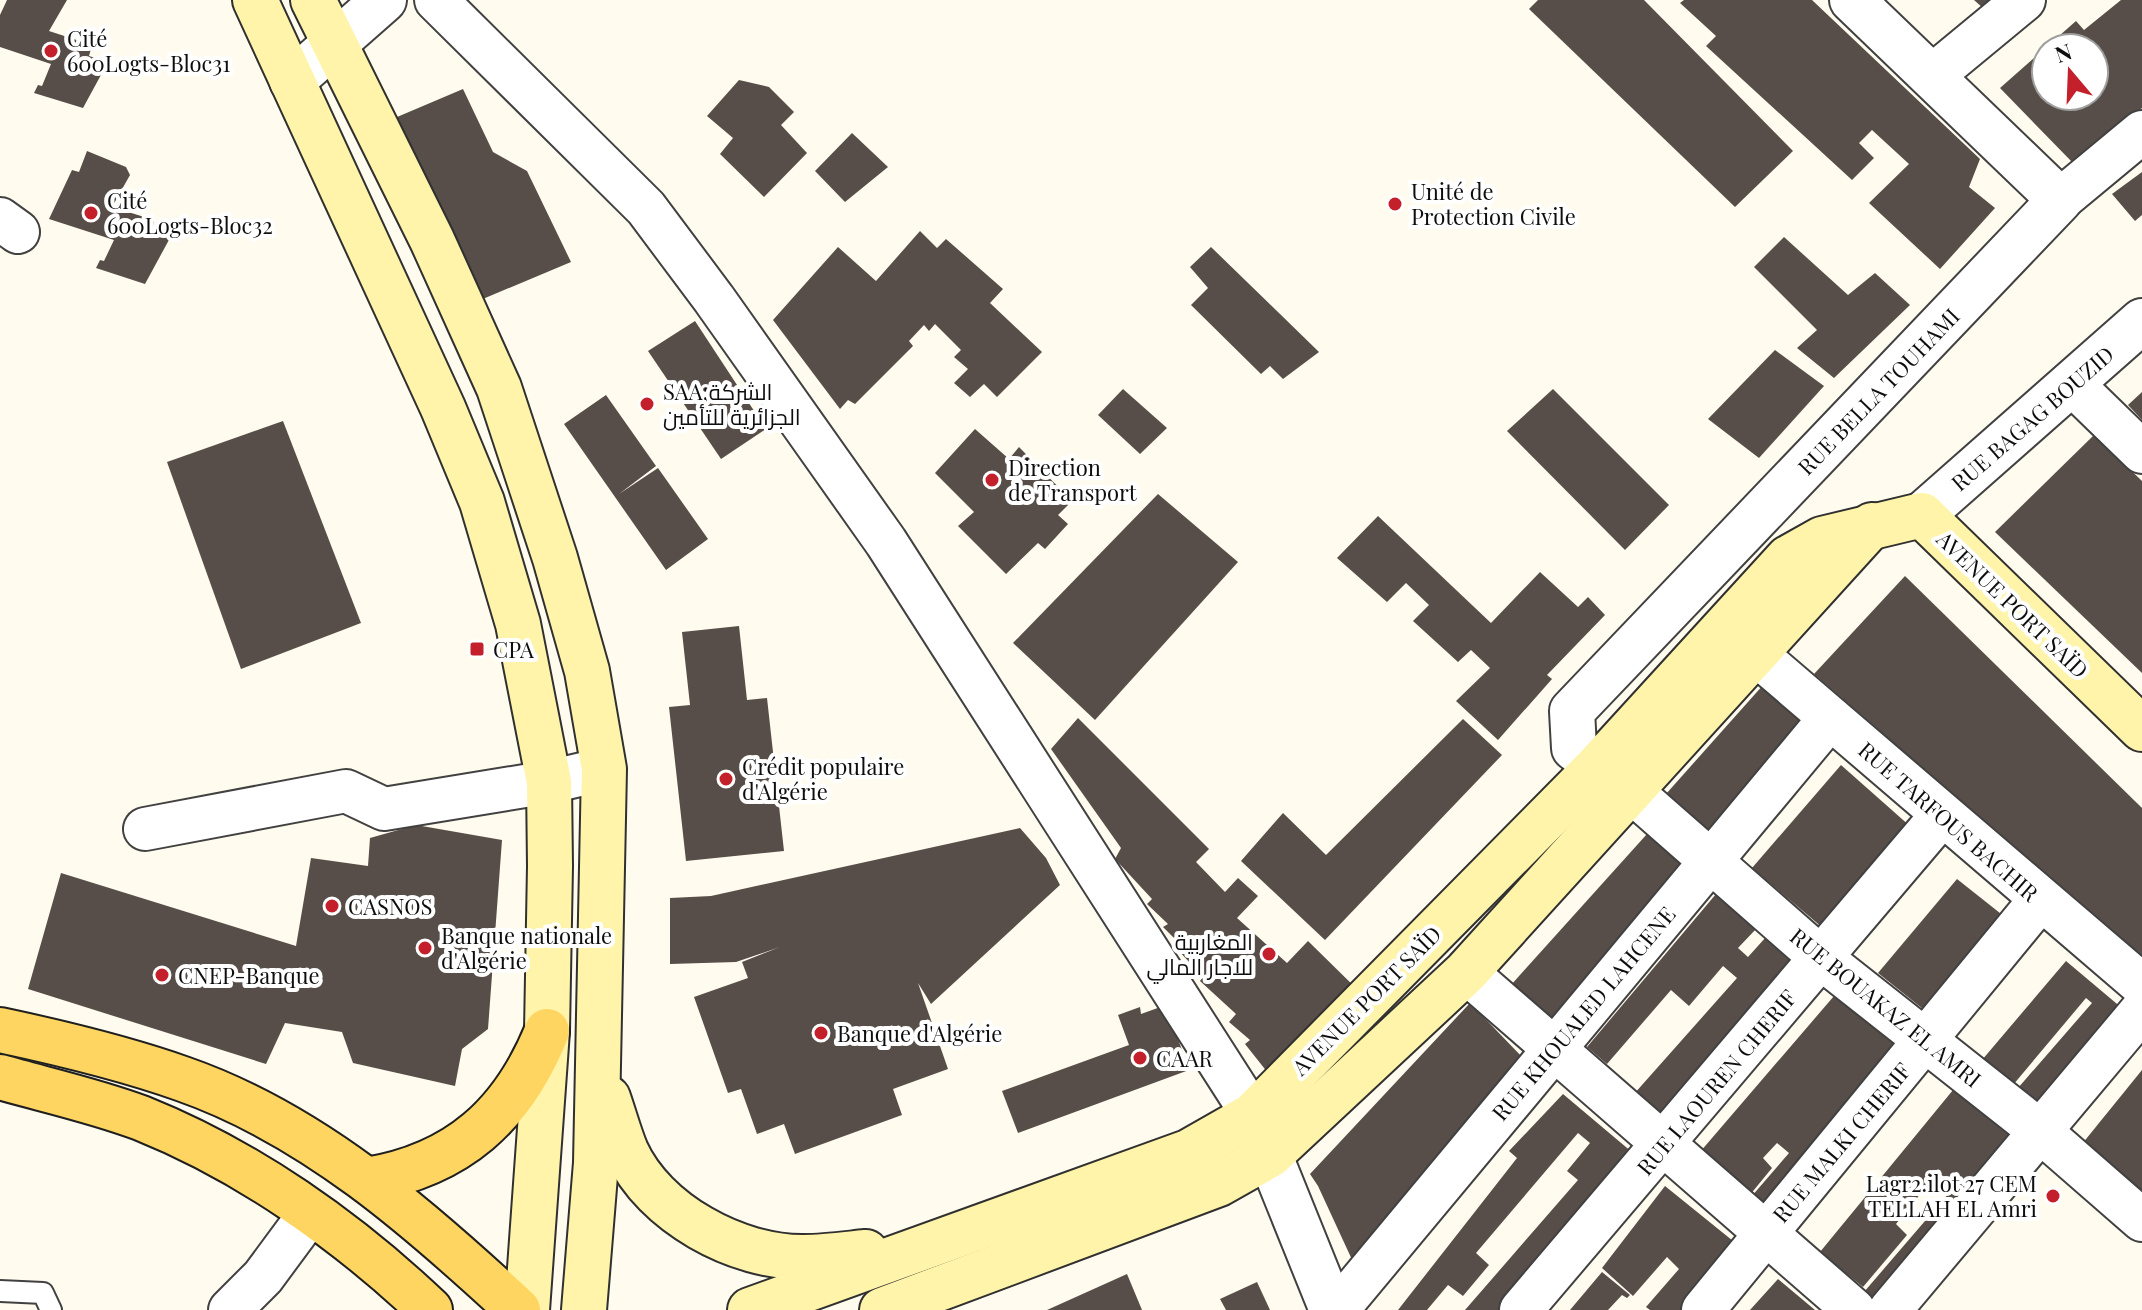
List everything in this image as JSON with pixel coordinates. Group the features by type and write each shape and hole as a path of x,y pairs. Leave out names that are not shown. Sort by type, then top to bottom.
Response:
{"main road":[{"path":"255,0 443,408 482,502 518,624 549,782 547,1031 527,1310"},
{"path":"313,0 432,240 499,388 555,558 587,671 604,769 596,1163 584,1310"},
{"name":"AVENUE PORT SAÏD","path":"750,1310 1188,1152 1253,1115 1596,768 1788,558 1822,539 1922,515 2141,727"},
{"name":"AVENUE PORT SAÏD","path":"882,1310 1208,1188 1270,1155 1466,972 1872,525"},
{"path":"0,1030 184,1079 304,1139 367,1180 415,1217 518,1310"},
{"path":"367,1180 397,1175 430,1163 462,1145 490,1122 514,1095 533,1064 547,1031"},
{"path":"599,1071 627,1153 664,1203 709,1231 751,1248 802,1258 924,1247"},
{"path":"0,1077 140,1118 211,1152 311,1212 366,1253 430,1310"}],"street":[{"path":"292,81 384,0"},
{"path":"436,0 646,208 886,542 1253,1115 1334,1310"},
{"path":"1932,76 2024,0"},
{"path":"1856,1 2060,200 2142,132"},
{"name":"RUE BELLA TOUHAMI","path":"1632,792 1596,768 1574,748 1572,711 2060,200"},
{"name":"RUE BAGAG BOUZID","path":"1922,515 2142,321"},
{"path":"2071,383 2142,452"},
{"name":"RUE TARFOUS BACHIR","path":"1757,655 1941,816 2142,985"},
{"name":"RUE KHOUALED LAHCENE","path":"1334,1310 1830,718"},
{"path":"145,829 346,791 384,809 549,782 604,769"},
{"name":"RUE BOUAKAZ EL AMRI","path":"1632,792 1821,958 2040,1131 2142,1220"},
{"name":"RUE LAOUREN CHERIF","path":"1521,1310 1941,816"},
{"name":"RUE MALKI CHERIF","path":"1703,1310 2040,900"},
{"path":"1466,972 1764,1235 1854,1310"},
{"path":"1890,1310 2142,1010"},
{"path":"230,1310 263,1277 311,1212"}],"lane":[{"path":"0,1291 43,1293 51,1310"}],"building":[{"name":"Cité 600Logts-Bloc31","path":"7,0 67,0 49,31 92,45 89,56 108,62 83,108 34,93 38,85 42,86 51,64 0,47 0,15"},
{"path":"1538,0 1644,0 1793,151 1735,207 1529,9"},
{"path":"1684,0 1812,0 1980,159 1969,187 1995,208 1940,269 1869,203 1909,164 1872,130 1859,143 1874,158 1852,180 1706,46 1716,36 1680,3"},
{"path":"1974,0 1995,0 1984,9"},
{"path":"2121,0 2142,0 2142,108 2072,162 2000,88 2030,62 2030,112 2110,112 2110,32 2064,32 2076,21 2084,30"},
{"path":"739,80 769,87 794,112 781,125 807,153 764,197 720,154 733,138 707,116"},
{"path":"463,89 493,152 527,171 571,262 471,304 390,120"},
{"path":"852,133 888,167 845,202 815,171"},
{"name":"Cité 600Logts-Bloc32","path":"87,151 126,167 130,175 112,207 154,220 152,231 170,238 145,284 96,268 100,260 104,261 114,240 49,219 72,170 79,172"},
{"path":"2142,172 2142,215 2135,221 2112,194"},
{"path":"920,231 937,248 946,239 1003,289 990,303 1042,352 997,397 984,384 970,397 954,383 968,369 954,357 961,350 935,324 929,331 924,325 909,341 913,346 855,404 848,400 840,409 773,320 838,247 876,281"},
{"path":"1784,237 1848,295 1875,273 1910,305 1834,378 1797,348 1817,330 1754,267"},
{"path":"1211,247 1319,352 1283,379 1270,366 1261,374 1191,305 1208,288 1190,267"},
{"path":"695,321 766,429 721,459 648,351"},
{"path":"1775,350 1824,386 1759,458 1708,419"},
{"path":"1123,389 1167,428 1140,454 1098,415"},
{"path":"1553,389 1669,505 1625,550 1507,431"},
{"path":"2142,392 2142,420 2128,405"},
{"path":"606,395 656,466 619,494 658,468 708,539 666,570 564,424"},
{"path":"283,421 361,623 241,669 167,462"},
{"path":"975,429 1009,459 1019,447 1072,501 1058,515 1068,524 1045,549 1038,543 1006,574 958,526 974,512 935,473"},
{"path":"2094,435 2142,481 2142,673 1995,532"},
{"path":"1158,494 1238,562 1095,720 1013,643"},
{"path":"1378,516 1491,623 1540,572 1578,607 1588,597 1605,615 1547,675 1552,679 1498,740 1456,701 1490,668 1471,650 1458,662 1413,621 1429,605 1406,583 1387,602 1337,558"},
{"path":"1905,576 2142,808 2142,957 1814,674"},
{"name":"Crédit populaire d'Algérie","path":"739,626 747,700 767,698 784,851 686,861 669,707 690,705 682,632"},
{"path":"1764,684 1808,719 1712,834 1666,794"},
{"path":"1078,718 1209,849 1196,862 1225,892 1238,878 1258,896 1237,918 1287,963 1308,941 1364,996 1268,1073 1245,1044 1250,1040 1229,1022 1236,1014 1200,981 1203,977 1178,950 1181,945 1163,927 1168,924 1147,904 1152,899 1115,859 1121,848 1051,749"},
{"path":"1463,719 1502,755 1325,940 1241,861 1283,813 1326,855"},
{"path":"1841,765 1911,827 1823,928 1752,868"},
{"path":"416,825 502,840 488,1029 462,1049 455,1086 353,1063 342,1032 285,1023 266,1064 28,989 61,873 296,946 311,858 368,866 370,838"},
{"path":"1020,828 1046,858 1060,885 931,1004 918,983 948,1069 893,1089 902,1115 795,1154 784,1124 757,1134 741,1089 728,1093 694,997 748,978 742,962 780,947 736,962 670,964 670,898 711,896"},
{"path":"1647,834 1685,865 1554,1023 1511,985"},
{"path":"1957,879 2010,921 1928,1013 1878,973"},
{"path":"1716,894 1756,929 1738,948 1748,957 1766,937 1802,966 1668,1122 1634,1094 1737,978 1723,966 1689,1006 1671,990 1607,1064 1587,1047"},
{"path":"2066,961 2123,1009 2042,1109 2018,1088 2092,1003 2086,998 2013,1085 1982,1060"},
{"path":"1834,996 1896,1046 1764,1209 1751,1197 1789,1153 1777,1143 1763,1158 1772,1168 1749,1196 1700,1152"},
{"path":"1470,1003 1525,1060 1354,1264 1310,1174"},
{"name":"CAAR","path":"1166,1005 1189,1070 1018,1133 1002,1091 1129,1045 1118,1015 1140,1007 1141,1014"},
{"path":"2142,1070 2142,1193 2082,1144"},
{"path":"1953,1090 2015,1140 1877,1303 1864,1292 1955,1186 1938,1172 1896,1224 1907,1235 1863,1287 1820,1252"},
{"path":"1563,1094 1633,1153 1502,1310 1465,1310 1578,1180 1567,1171 1590,1143 1578,1133 1476,1253 1489,1265 1463,1296 1448,1285 1427,1310 1398,1310 1517,1158 1509,1151"},
{"path":"1665,1186 1738,1245 1682,1310 1650,1310 1646,1307 1679,1269 1667,1257 1633,1296 1602,1268"},
{"path":"1602,1272 1630,1295 1627,1298 1622,1295 1608,1310 1570,1310"},
{"path":"1127,1274 1142,1310 1047,1310"},
{"path":"1778,1279 1815,1310 1750,1310"},
{"path":"1257,1282 1270,1310 1226,1310 1220,1299"}],"place":[{"name":"Cité 600Logts-Bloc31","path":"51,51"},
{"name":"Unité de Protection Civile","path":"1395,204"},
{"name":"Cité 600Logts-Bloc32","path":"91,213"},
{"name":"SAA;الشركة الجزائرية للتأمين","path":"647,404"},
{"name":"Direction de Transport","path":"992,480"},
{"name":"CPA","path":"477,649"},
{"name":"Crédit populaire d'Algérie","path":"726,779"},
{"name":"CASNOS","path":"332,906"},
{"name":"Banque nationale d'Algérie","path":"425,948"},
{"name":"المغاربية للاجار المالي","path":"1269,954"},
{"name":"CNEP-Banque","path":"162,975"},
{"name":"Banque d'Algérie","path":"821,1033"},
{"name":"CAAR","path":"1140,1058"},
{"name":"Lagr2.ilot 27 CEM TELLAH EL Amri","path":"2053,1196"}]}
